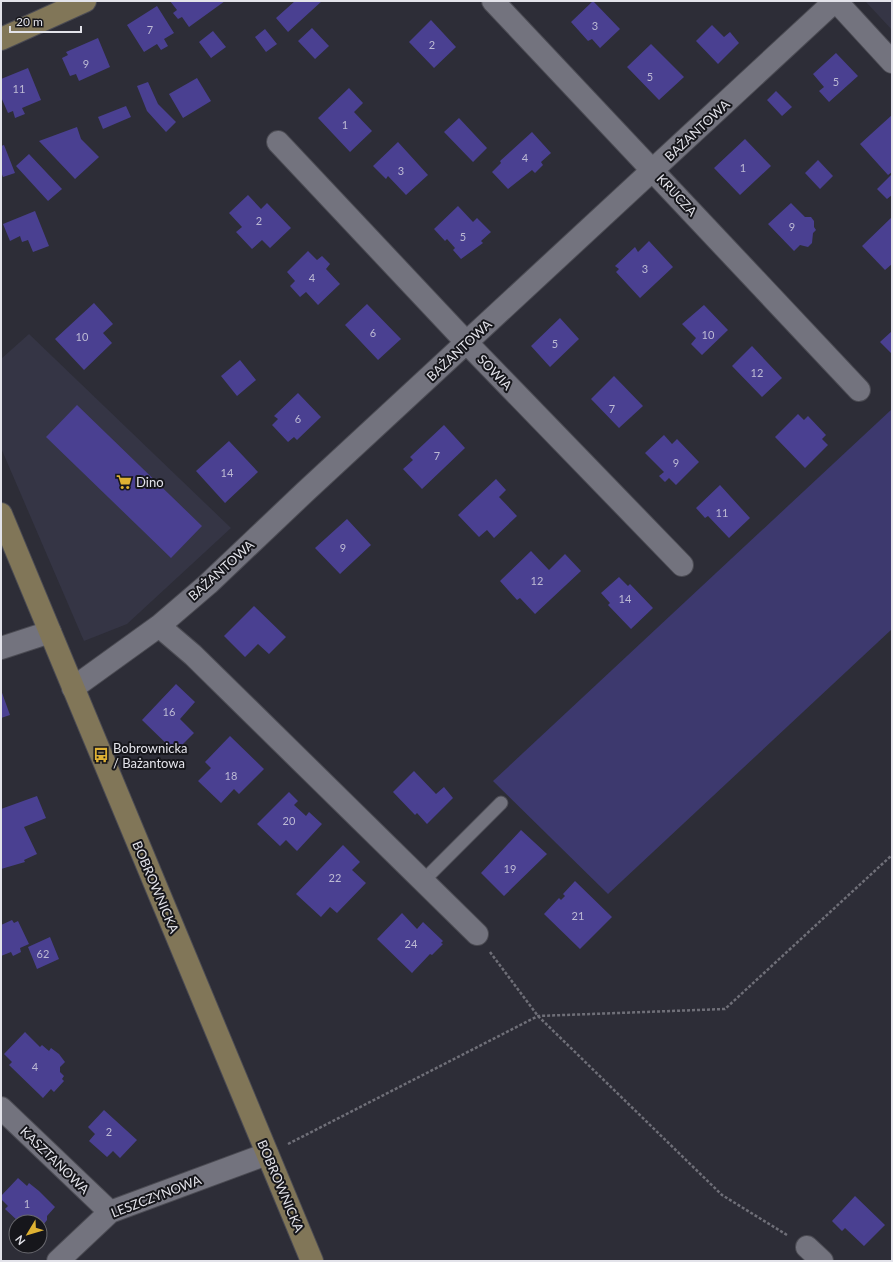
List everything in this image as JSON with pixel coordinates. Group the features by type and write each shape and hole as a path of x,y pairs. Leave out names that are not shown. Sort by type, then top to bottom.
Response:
{"street":[{"path":"1,39 85,1"},
{"name":"KRUCZA","path":"494,1 859,390"},
{"path":"836,1 892,62"},
{"name":"BAŻANTOWA","path":"73,688 159,626 208,584 306,490 836,1"},
{"name":"SOWIA","path":"278,142 467,343 682,564"},
{"name":"BOBROWNICKA","path":"1,514 312,1261"},
{"path":"159,626 193,655 477,934"},
{"path":"1,648 50,632"},
{"name":"KASZTANOWA","path":"1,1108 110,1212"},
{"name":"LESZCZYNOWA","path":"58,1261 110,1212 268,1154"}],"lane":[{"path":"423,881 501,803"}],"path":[{"path":"268,1154 538,1016 724,1009 892,855"},
{"path":"477,934 538,1016 722,1195 814,1254"}],"shaded area":[{"path":"865,1 892,1 892,30 880,17"},
{"path":"29,334 231,528 127,624 84,641 1,448 1,359"},
{"path":"892,409 892,629 608,894 493,781"}],"building":[{"path":"170,1 225,1 189,27 182,17 178,19 173,13 177,10"},
{"path":"295,1 322,1 288,32 276,18"},
{"path":"593,1 620,29 600,48 592,39 588,41 571,22"},
{"path":"157,6 174,33 164,39 168,46 161,50 157,44 144,52 127,25"},
{"path":"431,20 456,47 434,68 409,42"},
{"path":"712,25 724,37 730,32 739,43 718,64 696,41"},
{"path":"312,28 329,46 315,59 298,41"},
{"path":"265,29 277,44 266,52 255,37"},
{"path":"213,31 226,47 211,58 199,42"},
{"path":"98,38 110,67 79,81 76,74 70,76 62,58 68,55 66,52"},
{"path":"651,44 684,77 659,100 627,67"},
{"path":"836,53 858,76 829,102 819,91 824,87 813,74"},
{"path":"28,68 41,100 22,108 25,114 15,118 13,111 8,113 1,97 1,79"},
{"path":"197,78 211,101 183,118 169,94"},
{"path":"148,82 158,104 176,122 166,132 147,111 137,86"},
{"path":"349,88 363,103 354,112 372,131 350,152 318,118"},
{"path":"776,91 792,107 782,116 767,100"},
{"path":"126,106 131,117 103,129 98,117"},
{"path":"892,115 892,172 888,175 860,144"},
{"path":"459,118 487,148 473,162 444,132"},
{"path":"77,127 81,139 99,157 75,179 39,141"},
{"path":"532,132 551,153 541,162 543,165 535,173 532,170 508,189 492,172 501,163 500,161"},
{"path":"745,139 771,166 740,195 714,168"},
{"path":"398,142 428,175 406,195 388,176 386,179 373,166"},
{"path":"4,145 15,173 3,177 1,172 1,146"},
{"path":"29,154 62,189 48,201 16,166"},
{"path":"818,160 833,176 820,189 805,173"},
{"path":"892,174 892,195 887,199 877,189"},
{"path":"248,195 261,209 267,203 291,228 270,248 262,240 252,249 236,232 242,227 229,213"},
{"path":"791,203 805,217 811,217 814,221 814,227 816,230 813,233 812,243 808,247 800,245 794,251 768,224"},
{"path":"458,206 473,222 477,218 491,232 481,241 483,243 461,259 453,250 455,248 447,239 445,241 434,229"},
{"path":"35,211 49,246 33,252 28,240 22,242 20,236 10,241 3,224"},
{"path":"892,217 892,264 885,270 862,246"},
{"path":"649,241 673,267 640,298 616,272 619,269 615,266 635,247 638,252"},
{"path":"308,251 317,260 322,256 330,264 326,269 340,284 318,305 306,292 300,297 290,286 295,281 287,272"},
{"path":"94,303 113,324 103,333 112,343 84,370 55,339"},
{"path":"367,304 401,339 378,360 345,325"},
{"path":"704,305 728,330 702,355 691,344 696,338 682,324"},
{"path":"560,318 579,339 550,367 531,346"},
{"path":"892,331 892,354 880,342"},
{"path":"752,346 782,378 762,397 732,366"},
{"path":"240,360 256,380 237,396 221,376"},
{"path":"614,376 643,406 619,428 591,399"},
{"path":"298,393 321,417 297,440 294,437 288,442 272,425 278,419 274,416"},
{"name":"Dino","path":"77,405 202,526 171,558 46,437"},
{"path":"798,414 804,420 808,416 826,435 822,439 828,445 805,468 775,437"},
{"path":"444,425 465,448 422,489 403,469 413,460 410,457"},
{"path":"664,435 672,444 677,439 699,462 676,485 669,478 665,482 659,476 664,472 645,453"},
{"path":"229,441 258,472 225,503 196,471"},
{"path":"496,479 506,490 499,497 517,516 494,538 487,530 479,537 458,515"},
{"path":"720,485 750,518 729,538 708,516 705,518 696,508"},
{"path":"347,519 371,545 340,574 315,548"},
{"path":"531,551 549,570 565,554 581,571 535,614 520,598 517,600 500,581"},
{"path":"619,577 628,586 630,584 653,608 631,629 608,605 610,603 601,593"},
{"path":"254,606 286,637 269,654 258,644 245,657 224,636"},
{"path":"176,684 195,702 180,719 194,733 175,752 142,720"},
{"path":"1,690 10,715 1,718"},
{"path":"230,736 264,769 239,794 234,789 221,803 198,781 211,768 205,762"},
{"path":"414,771 436,794 444,787 453,798 427,824 417,813 415,815 393,792"},
{"path":"289,792 298,801 294,805 306,816 309,812 322,824 297,851 286,840 280,846 257,824"},
{"path":"37,796 46,818 24,827 37,854 24,860 25,862 1,869 1,809"},
{"path":"521,830 547,854 504,896 481,873"},
{"path":"343,845 360,862 352,870 366,883 337,913 330,907 321,917 296,894"},
{"path":"575,881 612,917 580,949 544,914 559,898 561,900 565,896 563,894"},
{"path":"402,913 417,929 423,922 443,941 441,943 443,944 432,955 430,954 412,973 377,939"},
{"path":"12,920 14,923 18,921 29,944 20,948 21,952 13,956 11,952 1,956 1,925"},
{"path":"50,937 59,959 37,969 28,947"},
{"path":"25,1032 40,1047 42,1045 49,1051 51,1048 59,1054 65,1062 60,1067 60,1072 64,1076 62,1079 64,1081 54,1092 51,1089 43,1098 9,1065 12,1062 4,1054"},
{"path":"104,1110 137,1140 120,1158 113,1151 107,1157 89,1141 95,1134 88,1127"},
{"path":"18,1178 27,1186 29,1183 55,1207 48,1215 10,1214 5,1209 8,1206 1,1199 1,1196"},
{"path":"855,1196 885,1225 864,1246 845,1228 842,1231 832,1221"}],"place":[{"name":"Dino","path":"124,482"},
{"name":"Bobrownicka / Bażantowa","path":"101,755"}]}
